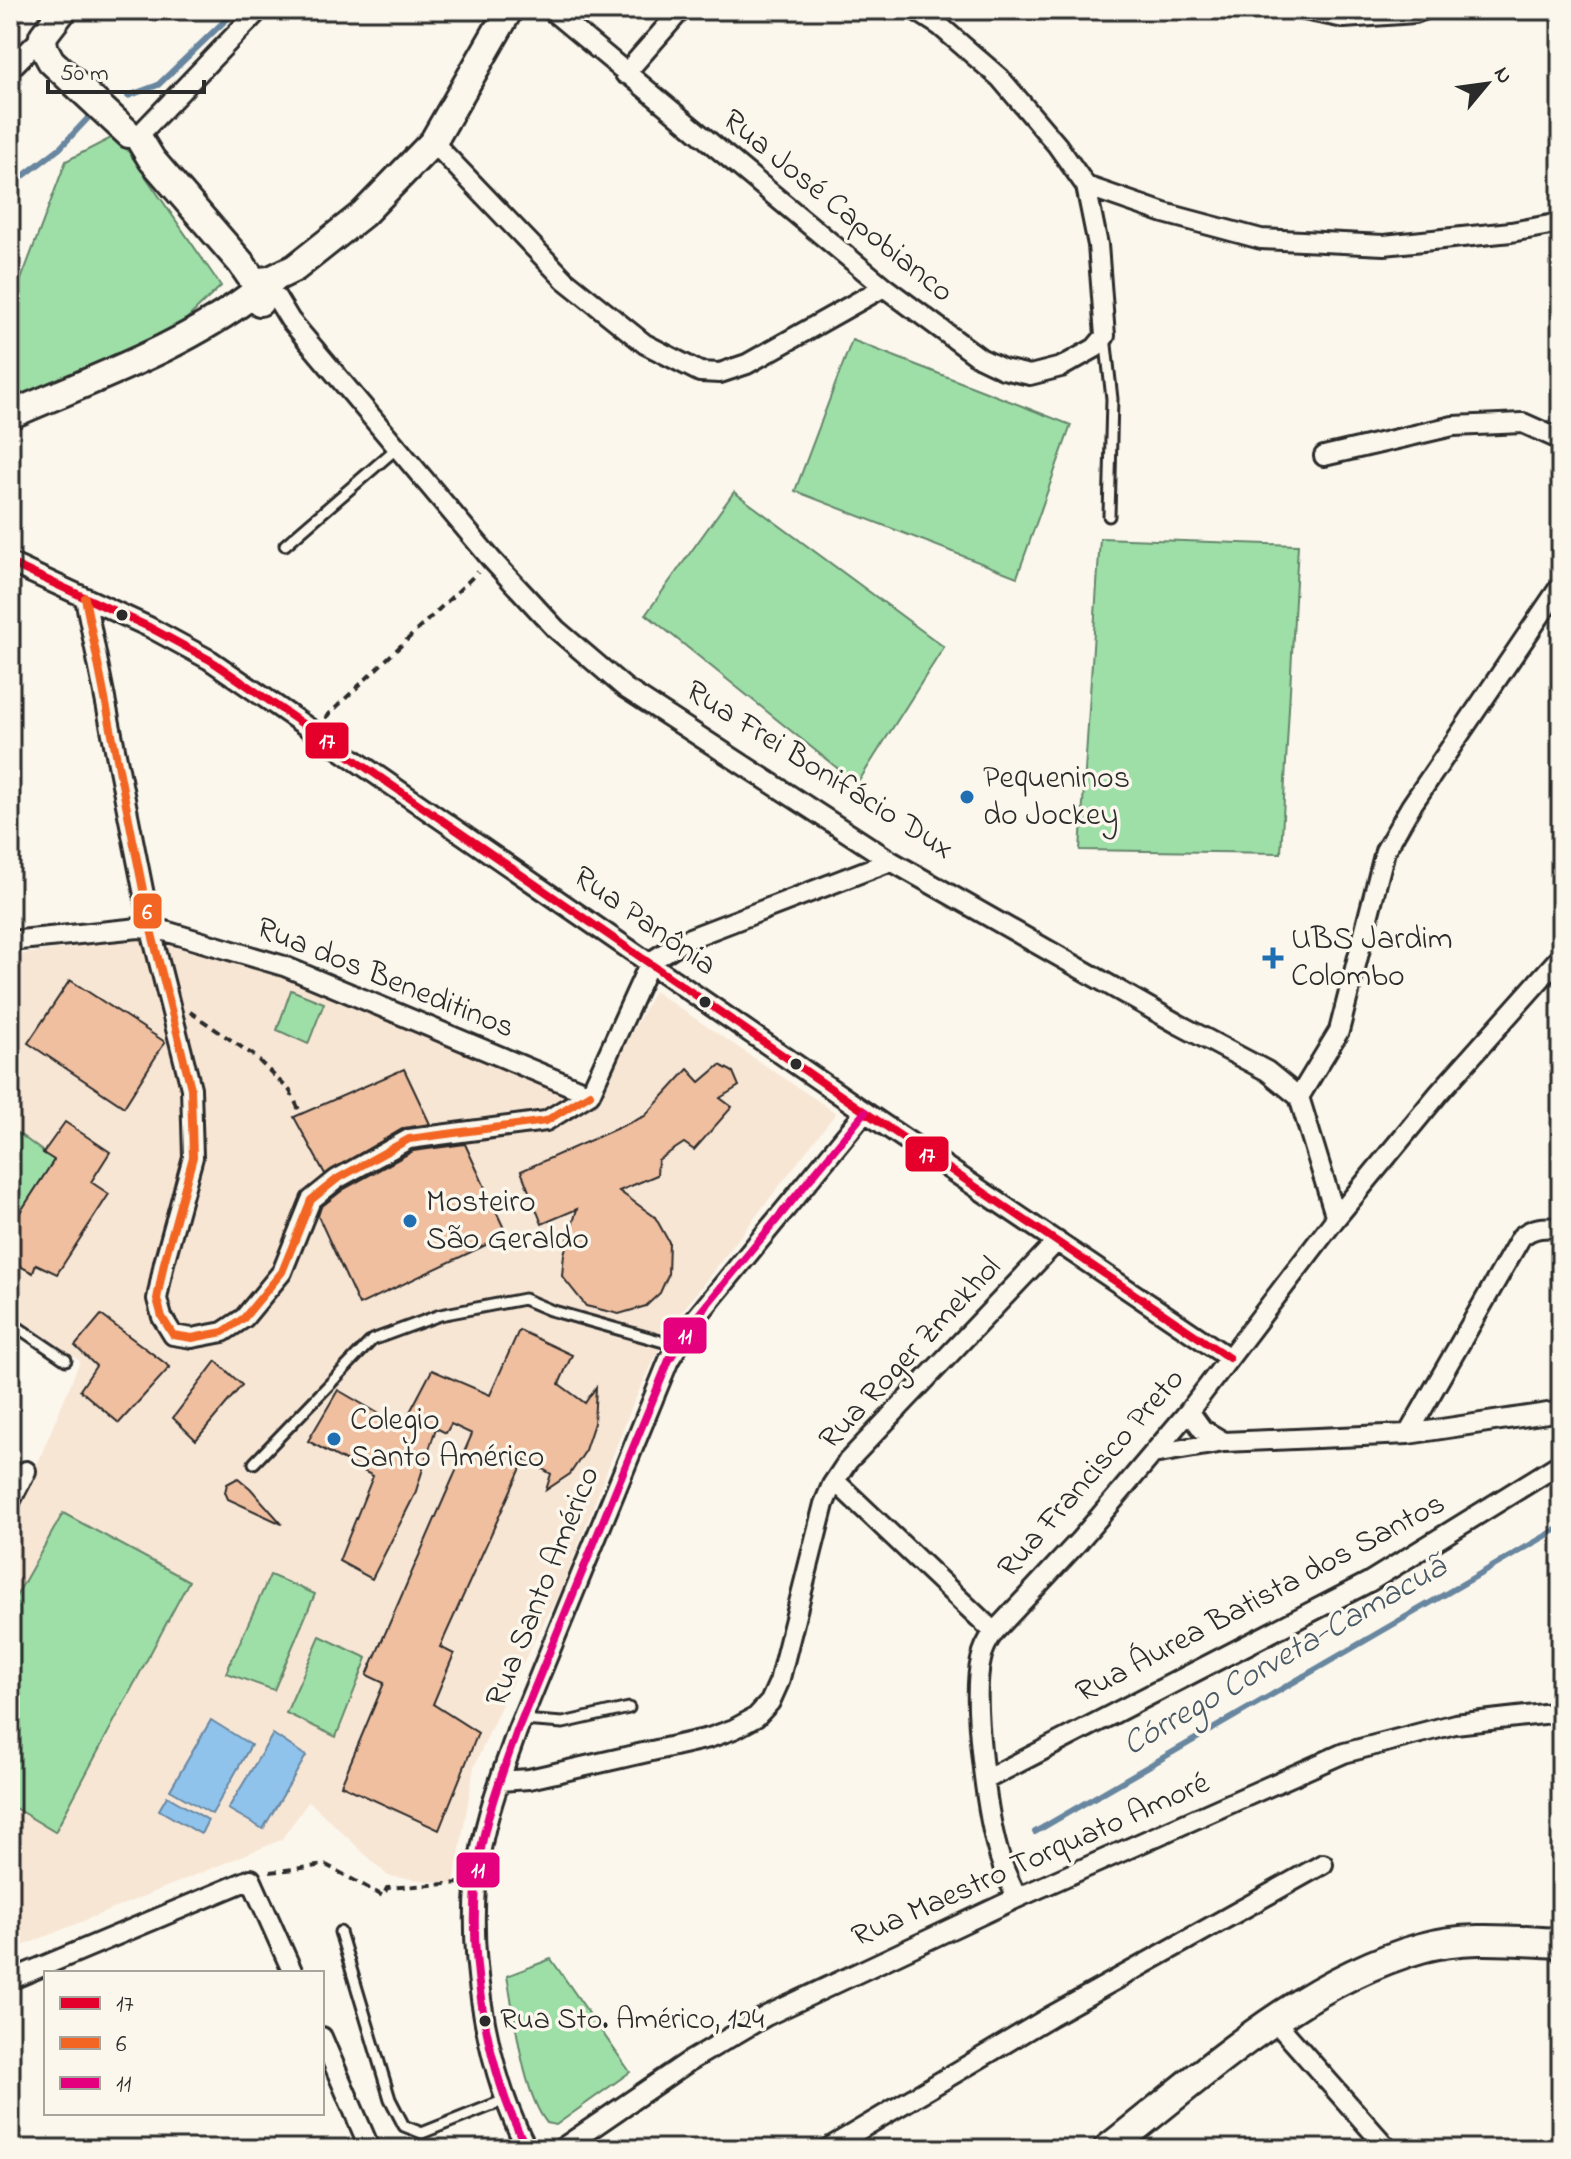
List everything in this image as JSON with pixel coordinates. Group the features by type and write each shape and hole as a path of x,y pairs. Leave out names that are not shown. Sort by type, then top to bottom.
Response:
{"main road":[{"path":"1108,2149 1274,2020 1374,1965 1422,1947 1483,1939 1561,1943"}],"street":[{"path":"10,69 43,36 63,10"},
{"path":"137,141 259,10"},
{"path":"10,415 158,350 263,293 363,214 433,142 509,10"},
{"name":"Rua José Capobianco","path":"551,10 884,287 980,358 1003,369 1030,375 1061,367 1095,348 1105,336"},
{"path":"625,74 681,10"},
{"path":"915,10 940,26 1000,78 1057,145 1086,186 1098,245 1105,336"},
{"path":"1304,10 1341,14 1415,13 1423,10"},
{"name":"Rua Frei Bonifácio Dux","path":"43,36 44,48 51,61 137,141 491,559 556,629 625,688 891,861 1267,1071 1299,1097"},
{"path":"433,142 565,280 645,344 700,372 720,373 747,364 884,287"},
{"path":"1086,186 1164,213 1261,239 1384,245 1511,232 1561,223"},
{"path":"1324,456 1453,426 1523,423 1561,440"},
{"name":"Rua Panônia","path":"10,563 149,627 210,660 865,1112 1229,1358"},
{"path":"1336,1218 1299,1097 1339,1031 1385,851 1411,806 1561,585"},
{"path":"85,598 151,930 191,1088 193,1157 157,1299 162,1317 173,1335 192,1338 223,1332 244,1318 282,1272 311,1200 337,1179 409,1139 546,1121 590,1094 650,962 685,940 891,861"},
{"name":"Rua dos Beneditinos","path":"10,941 139,928 151,930 284,966 590,1094"},
{"name":"Rua Francisco Preto","path":"1017,1898 999,1857 985,1780 978,1696 980,1661 986,1644 1079,1541 1189,1411 1336,1218 1439,1093 1561,956"},
{"name":"Rua Santo Américo","path":"527,2149 505,2100 484,2014 474,1922 481,1848 500,1781 669,1360 695,1319 865,1112"},
{"path":"1408,1434 1521,1237 1529,1230 1541,1227 1561,1228"},
{"name":"Rua Roger Zmekhol","path":"500,1781 529,1779 709,1738 756,1717 770,1702 779,1682 824,1504 835,1481 848,1461 1057,1241"},
{"path":"1189,1411 1202,1429 1224,1442"},
{"path":"1153,1454 1224,1442 1408,1434 1561,1411"},
{"path":"1180,1450 1202,1429"},
{"name":"Rua Áurea Batista dos Santos","path":"985,1780 1369,1582 1561,1463"},
{"path":"10,1502 26,1471"},
{"path":"835,1481 994,1632"},
{"name":"Rua Maestro Torquato Amoré","path":"561,2149 688,2062 766,2016 1017,1898 1344,1753 1455,1724 1561,1712"},
{"path":"827,2149 1051,2016 1323,1864"},
{"path":"10,1980 251,1879 292,1971"},
{"path":"1274,2020 1388,2149"},
{"path":"324,2042 370,2149"}],"lane":[{"path":"1105,336 1112,399 1109,516"},
{"path":"285,545 398,447"},
{"path":"254,1463 372,1340 440,1315 524,1299 550,1310 678,1346"},
{"path":"10,1322 66,1360"},
{"path":"522,1720 563,1723 629,1708"},
{"path":"340,1932 390,2099 404,2126 422,2133 505,2100"}],"path":[{"path":"312,731 491,559"},
{"path":"171,1003 180,1005 253,1055 290,1091 301,1114"},
{"path":"251,1879 268,1872 326,1865 383,1896 387,1888 478,1882"}],"shaded area":[{"name":"Colegio Santo Américo","path":"148,936 282,975 585,1104 602,1089 654,991 836,1113 670,1327 632,1406 562,1588 505,1697 474,1767 454,1884 388,1876 309,1801 281,1840 10,1951 10,1520 34,1472 80,1361 10,1312 10,956"}],"green space":[{"path":"117,135 221,286 175,330 10,404 10,269 19,285 66,161"},
{"path":"852,340 1071,425 1017,577 795,491"},
{"path":"734,492 944,647 857,784 646,614"},
{"path":"1100,538 1298,545 1281,853 1080,850"},
{"path":"291,990 324,1003 308,1044 277,1030"},
{"path":"18,1133 54,1160 10,1228 10,1145"},
{"path":"63,1513 189,1581 55,1832 10,1805 10,1607"},
{"path":"270,1575 315,1594 274,1690 226,1673"},
{"path":"320,1636 367,1658 336,1737 286,1713"},
{"path":"551,1959 630,2072 556,2125 547,2123 531,2093 507,1976"}],"water":[{"path":"211,1720 251,1745 212,1814 170,1790"},
{"path":"273,1734 306,1756 263,1829 228,1809"},
{"path":"167,1796 208,1820 201,1834 159,1810"}],"building":[{"path":"70,980 165,1042 124,1107 28,1043"},
{"path":"720,1065 733,1072 739,1086 720,1098 732,1107 694,1150 684,1143 658,1160 657,1175 619,1191 655,1217 669,1242 668,1275 660,1293 646,1306 619,1314 586,1306 562,1276 564,1254 577,1209 542,1224 521,1171 645,1116 688,1069 700,1082"},
{"path":"404,1069 430,1124 404,1128 325,1174 294,1117"},
{"path":"65,1122 110,1152 91,1182 109,1194 57,1274 36,1264 33,1273 10,1261 10,1228 54,1160 43,1153"},
{"name":"Mosteiro São Geraldo","path":"465,1144 507,1235 359,1305 318,1216 321,1207 344,1189 413,1151"},
{"path":"101,1315 170,1367 119,1423 80,1390 96,1366 75,1346"},
{"path":"519,1330 572,1355 559,1384 585,1403 596,1387 594,1423 584,1453 570,1474 546,1490 551,1474 525,1459 440,1647 454,1654 433,1704 478,1733 439,1830 341,1785 384,1683 367,1675 472,1434 451,1424 446,1433 436,1428 415,1494 372,1579 339,1561 373,1476 308,1441 338,1390 402,1427 432,1370 490,1395"},
{"path":"216,1361 242,1385 196,1440 173,1418"},
{"path":"238,1478 282,1524 228,1499 225,1492 227,1484"}],"waterway":[{"path":"128,96 158,85 236,10"},
{"path":"10,186 60,148 89,117"},
{"name":"Córrego Corveta-Camacuã","path":"1035,1832 1561,1527"}],"transit line":[{"name":"17","path":"10,563 149,627 210,660 865,1112 1229,1358"},
{"name":"6","path":"85,598 151,930 191,1088 193,1157 157,1299 162,1317 173,1335 192,1338 223,1332 244,1318 282,1272 311,1200 337,1179 409,1139 546,1121 590,1094"},
{"name":"11","path":"527,2149 499,2080 489,2042 477,1962 476,1885 484,1834 497,1789 517,1731 669,1360 695,1319 865,1112"}],"place":[{"name":"Pequeninos do Jockey","path":"967,797"},
{"name":"UBS Jardim Colombo","path":"1273,958"},
{"name":"Mosteiro São Geraldo","path":"410,1221"},
{"name":"Colegio Santo Américo","path":"334,1439"},
{"name":"Rua Sto. Américo, 124","path":"485,2021"}]}
